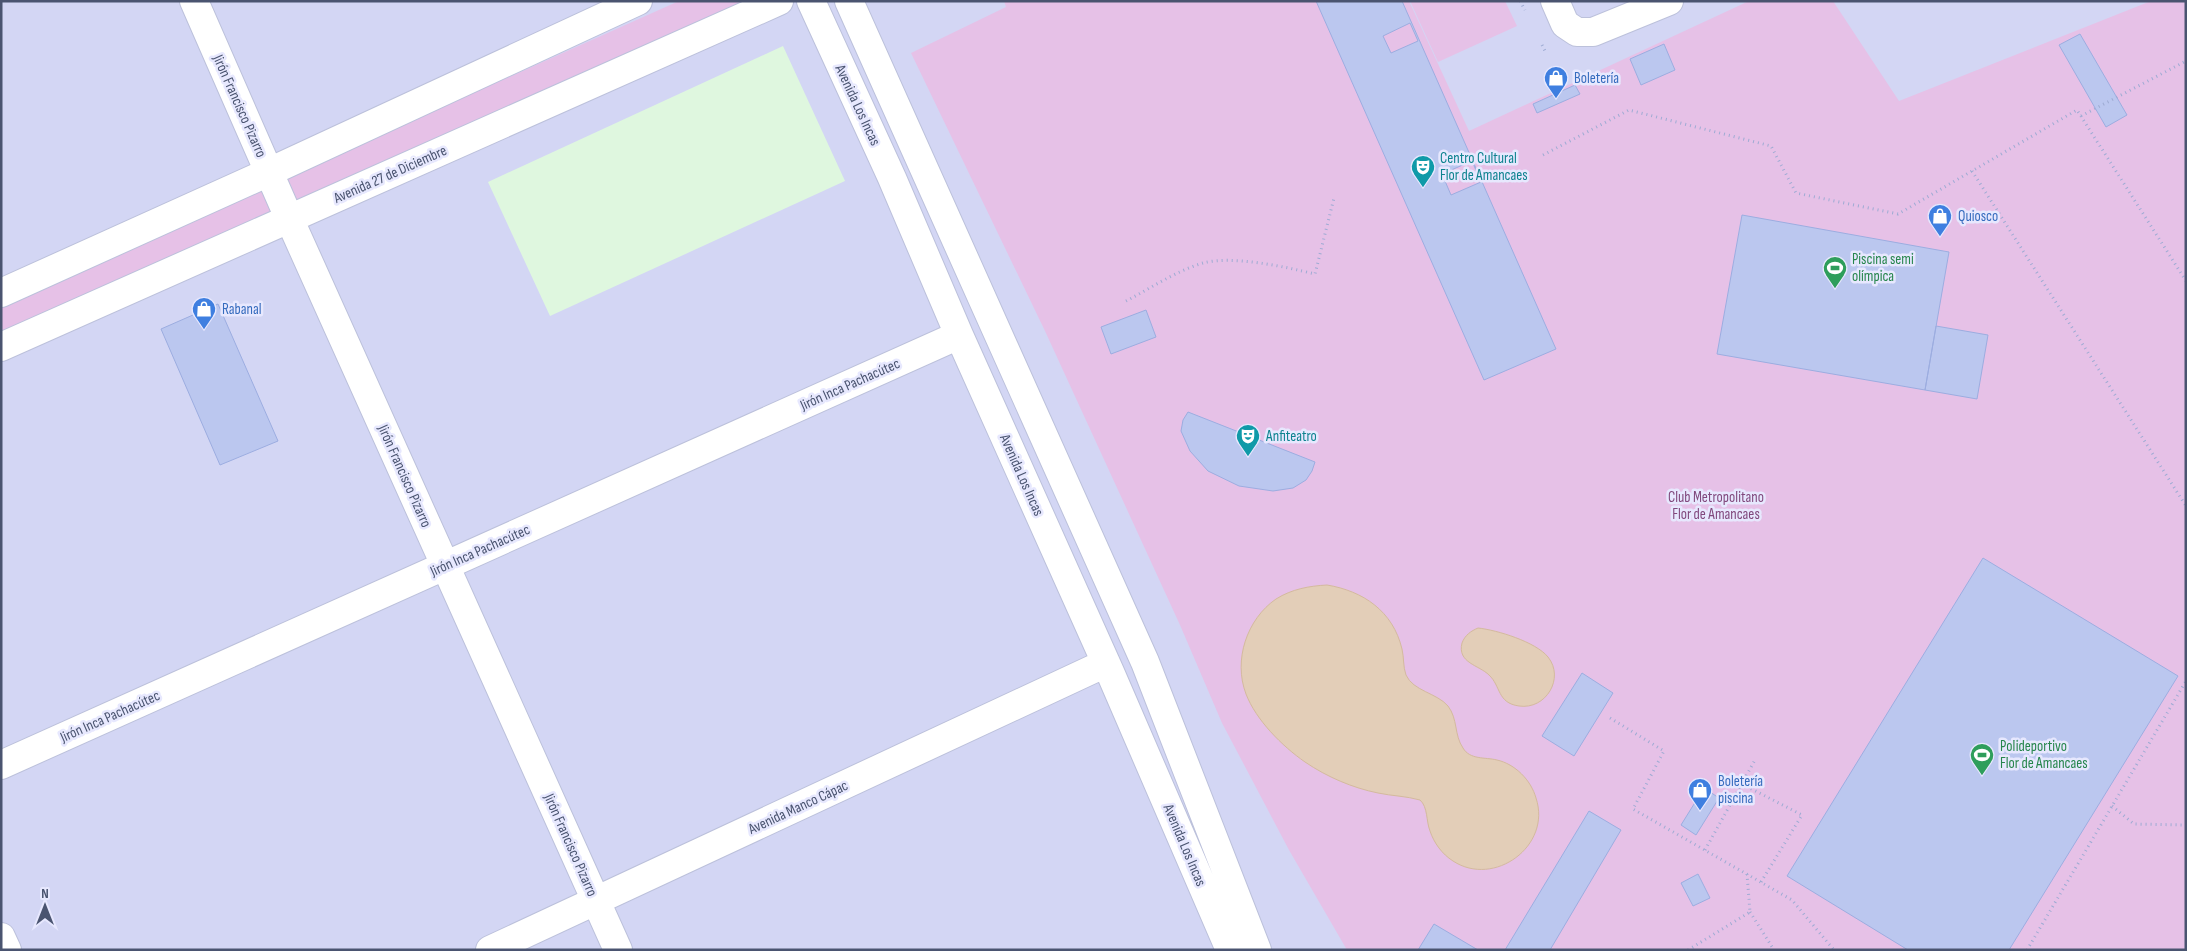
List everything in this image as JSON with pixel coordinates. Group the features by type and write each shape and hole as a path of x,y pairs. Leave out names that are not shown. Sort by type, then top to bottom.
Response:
{"street":[{"name":"Jirón Francisco Pizarro","path":"194,1 289,218 618,950"},
{"path":"1,293 269,172 638,1"},
{"name":"Avenida 27 de Diciembre","path":"1,347 779,1"},
{"name":"Avenida Los Incas","path":"811,1 892,178 959,335 1106,663 1230,950"},
{"name":"Avenida Los Incas","path":"849,1 1145,662 1257,950"},
{"path":"1555,1 1565,24 1578,32 1593,32 1669,1"},
{"name":"Jirón Inca Pachacútec","path":"1,764 959,335"},
{"name":"Avenida Manco Cápac","path":"490,950 1106,663"},
{"path":"1,937 7,950"}],"path":[{"path":"2081,116 2186,61"},
{"path":"1543,155 1629,110 1771,146 1796,193 1898,214 2077,110 2186,281"},
{"path":"1972,171 2186,506"},
{"path":"1126,301 1175,275 1204,263 1231,260 1315,274 1334,198"},
{"path":"2027,950 2186,681"},
{"path":"1610,718 1664,751 1633,809 1792,900 1834,950"},
{"path":"1705,850 1755,760"},
{"path":"1742,784 1802,815 1761,882"},
{"path":"2112,806 2134,824 2186,825"},
{"path":"1747,874 1750,912 1774,950"},
{"path":"1688,950 1750,912"}],"shaded area":[{"path":"1,1 2186,1 2186,950 1,950"},
{"path":"783,46 845,181 550,316 488,182"},
{"path":"1327,585 1353,592 1375,605 1384,614 1398,636 1406,675 1414,685 1438,698 1448,706 1453,716 1458,738 1466,752 1470,755 1504,762 1516,769 1526,779 1534,791 1539,816 1536,832 1528,846 1516,858 1501,866 1486,869 1469,868 1453,861 1442,852 1434,840 1423,803 1420,800 1369,791 1331,777 1305,762 1287,748 1256,713 1246,694 1241,668 1245,641 1250,629 1266,607 1276,599 1301,589"},
{"path":"1478,628 1495,631 1526,642 1535,646 1548,657 1553,665 1554,674 1550,691 1545,698 1529,706 1519,706 1503,698 1493,679 1470,663 1461,650 1462,643 1468,634"}],"green space":[{"path":"679,1 748,1 294,204 283,178"},
{"name":"Club Metropolitano Flor de Amancaes","path":"1004,1 1409,1 1469,131 1749,1 1833,1 1899,101 2151,1 2186,1 2186,950 1347,950 1289,850 1222,723 1180,625 1045,331 911,53 1006,7"},
{"path":"1410,1 1505,1 1517,26 1438,62"},
{"path":"267,186 278,210 1,334 1,305"}],"building":[{"name":"Centro Cultural Flor de Amancaes","path":"1316,1 1402,1 1556,349 1484,380","holes":["1410,23 1418,41 1391,53 1383,36","1472,161 1481,182 1451,195 1442,174"]},
{"path":"2080,34 2127,115 2106,127 2059,45"},
{"path":"1664,44 1675,70 1641,85 1630,59"},
{"name":"Boletería","path":"1575,85 1580,94 1537,113 1533,104"},
{"name":"Piscina semi olímpica","path":"1742,215 1949,252 1925,390 1717,354"},
{"path":"218,304 278,441 220,465 161,329"},
{"path":"1146,310 1156,337 1111,354 1101,327"},
{"path":"1936,326 1988,335 1977,399 1925,390"},
{"name":"Anfiteatro","path":"1188,412 1315,462 1312,471 1306,480 1293,488 1273,491 1239,486 1208,471 1190,451 1181,431 1183,420"},
{"name":"Polideportivo Flor de Amancaes","path":"1983,558 2178,676 2009,950 1908,950 1787,876"},
{"path":"1582,673 1613,693 1574,756 1542,736"},
{"name":"Boletería piscina","path":"1704,788 1719,798 1696,835 1681,825"},
{"path":"1589,811 1621,830 1550,950 1505,950"},
{"path":"1698,874 1710,898 1693,906 1681,883"},
{"path":"1434,924 1478,950 1418,950"}],"place":[{"name":"Boletería","path":"1556,99"},
{"name":"Centro Cultural Flor de Amancaes","path":"1423,188"},
{"name":"Quiosco","path":"1940,237"},
{"name":"Piscina semi olímpica","path":"1835,289"},
{"name":"Rabanal","path":"204,330"},
{"name":"Anfiteatro","path":"1248,457"},
{"name":"Polideportivo Flor de Amancaes","path":"1982,776"},
{"name":"Boletería piscina","path":"1700,811"}]}
